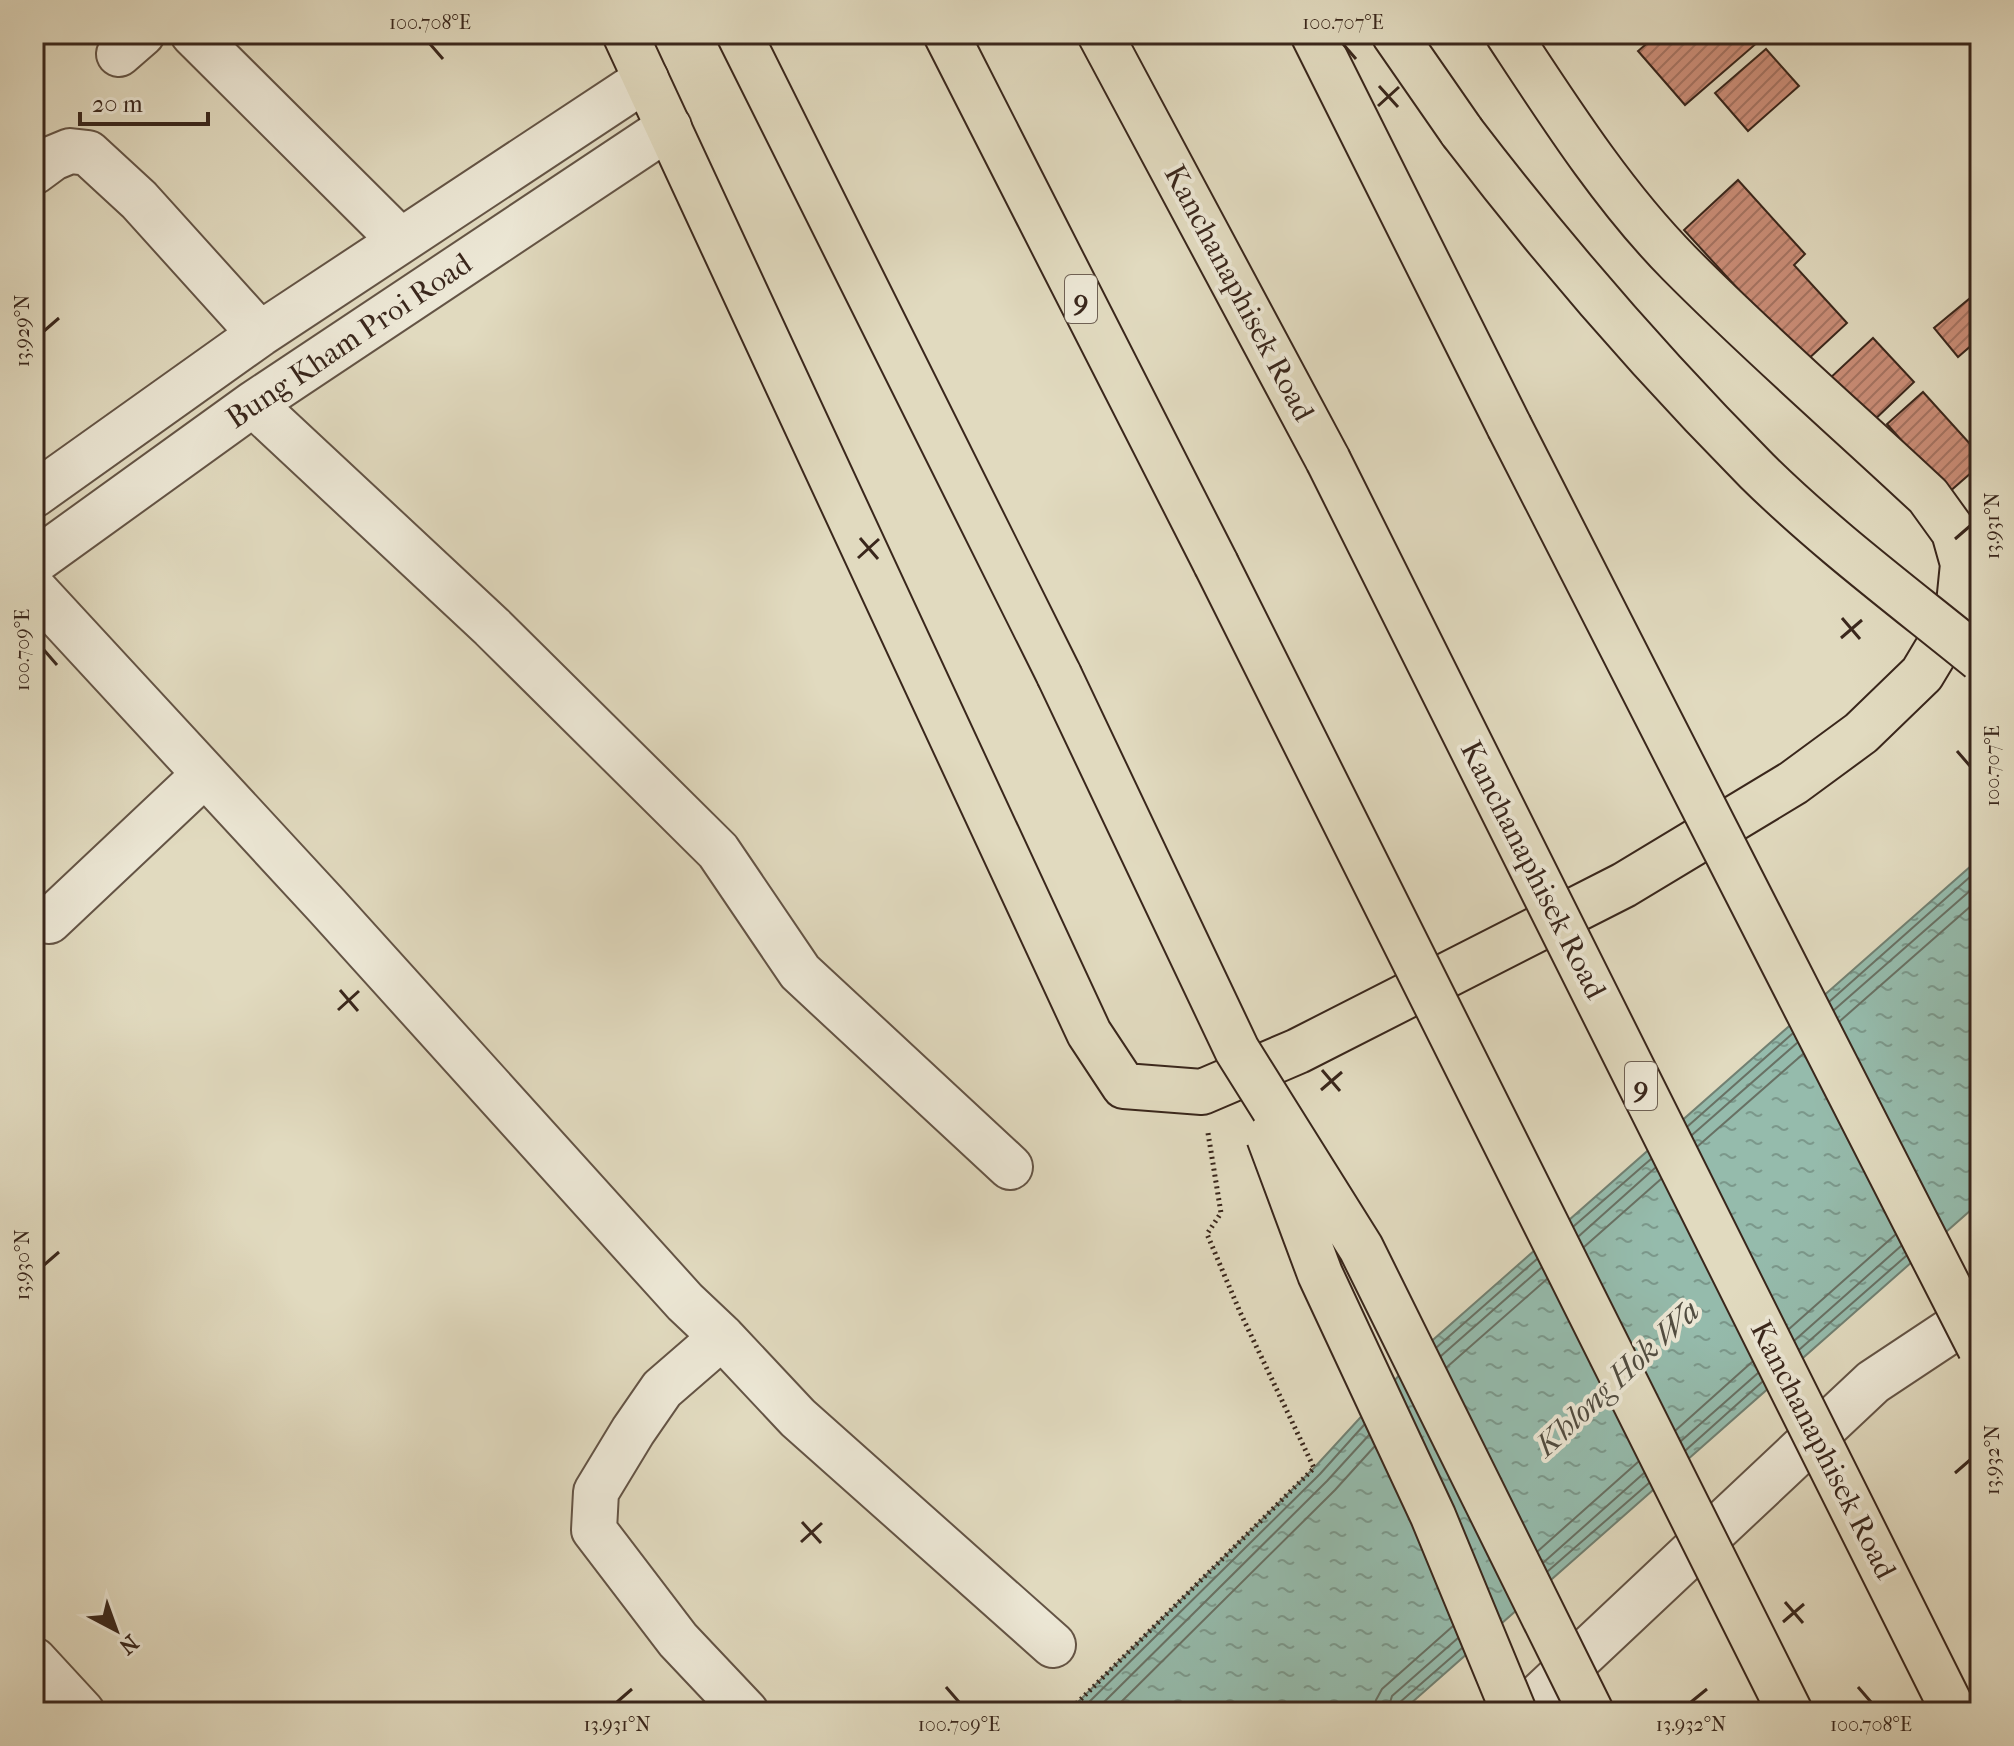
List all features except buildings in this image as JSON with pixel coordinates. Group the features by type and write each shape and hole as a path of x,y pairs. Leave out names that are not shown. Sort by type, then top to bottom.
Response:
{"main road":[{"path":"625,34 1089,1033 1124,1086 1202,1092 1298,1051 1624,885 1793,783 1861,733 1922,674 1958,614 1963,564 1954,532 1928,496 1678,262 1614,186 1508,34"},
{"path":"739,34 1059,675 1237,1050 1320,1274 1433,1516 1514,1712"},
{"name":"9","path":"946,34 1216,564 1790,1712"},
{"name":"Kanchanaphisek Road","path":"1100,34 1328,460 1954,1712"},
{"path":"1313,34 1509,426 1980,1348"},
{"path":"1394,34 1462,132 1575,274 1759,473 1870,571 1980,659"},
{"path":"1237,1050 1361,1248 1591,1712"}],"street":[{"path":"193,34 400,240"},
{"name":"Bung Kham Proi Road","path":"34,495 260,334 646,79"},
{"name":"Bung Kham Proi Road","path":"34,562 253,404 669,127"},
{"path":"34,172 53,158 70,151 88,153 139,200 260,334"},
{"path":"253,404 492,627 718,851 800,972 1010,1167"},
{"path":"34,589 685,1302 798,1418 1053,1645"},
{"path":"49,921 205,774"},
{"path":"1522,1712 1873,1382 1980,1311"},
{"path":"722,1337 662,1389 633,1431 596,1492 594,1530 678,1640 746,1712"},
{"path":"34,1660 82,1712"}],"path":[{"path":"1068,1712 1314,1468 1240,1312 1207,1234 1221,1213 1202,1092"}],"water":[{"name":"Khlong Hok Wa","path":"1980,858 1980,1202 1401,1712 1068,1712 1314,1468 1426,1346"}]}
